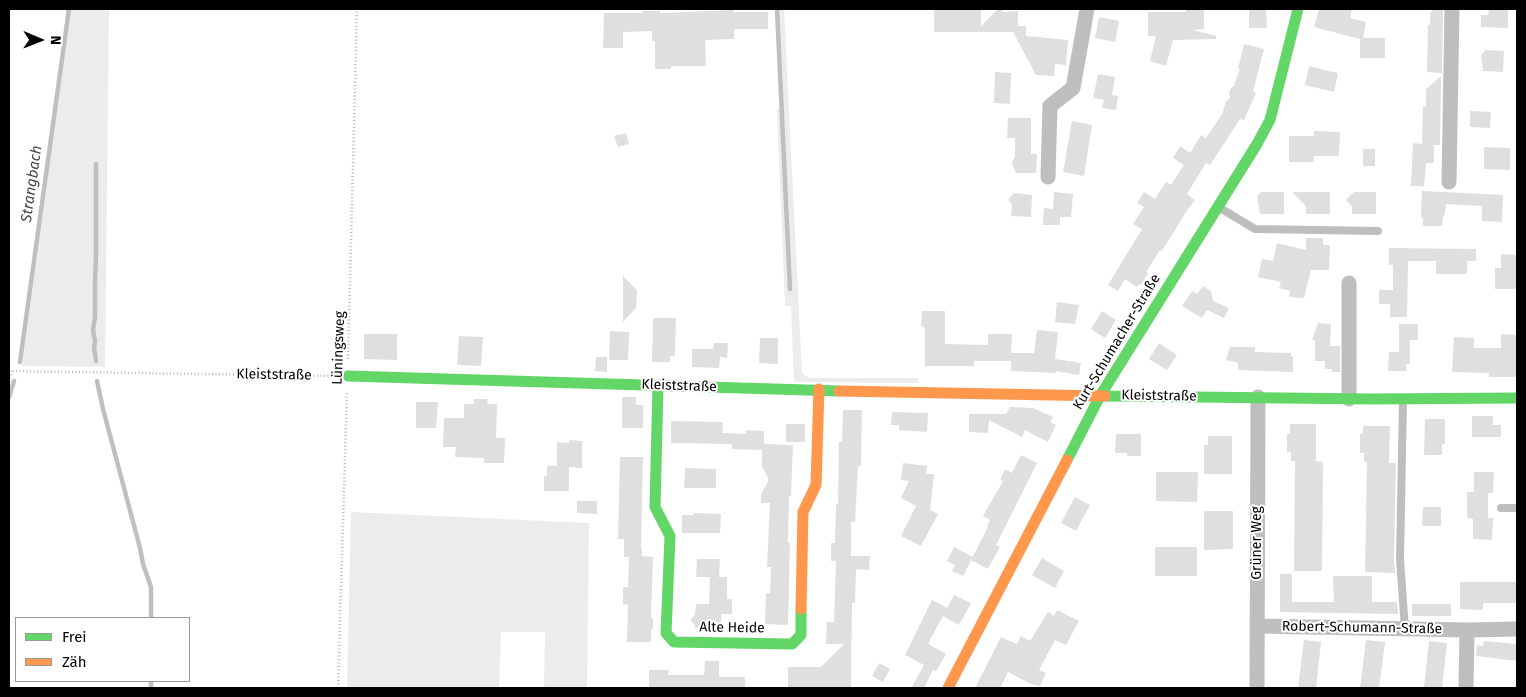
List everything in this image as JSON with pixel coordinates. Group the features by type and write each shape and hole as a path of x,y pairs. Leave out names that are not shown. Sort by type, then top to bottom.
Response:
{"street":[{"path":"1048,177 1050,106 1073,88 1086,9"},
{"name":"Kurt-Schumacher-Straße","path":"948,688 1100,396 1270,120 1298,9"},
{"path":"1449,182 1452,9"},
{"path":"1349,283 1349,399"},
{"name":"Kleiststraße","path":"348,376 1100,396 1349,399 1517,398"},
{"name":"Alte Heide","path":"658,385 655,507 670,536 666,633 674,642 792,644 801,635 803,512 816,485 819,389"},
{"name":"Grüner Weg","path":"1257,688 1258,398"},
{"name":"Robert-Schumann-Straße","path":"1257,626 1467,630 1517,629"},
{"path":"1466,688 1467,630"}],"lane":[{"path":"1218,207 1255,229 1378,231"},
{"path":"1402,398 1400,559 1405,629"},
{"path":"1501,508 1517,508"}],"path":[{"name":"Lüningsweg","path":"338,688 357,9"},
{"name":"Kleiststraße","path":"10,371 348,376"},
{"path":"9,382 10,371"}],"shaded area":[{"path":"71,9 109,9 105,367 22,366"},
{"path":"777,9 784,9 802,373 810,378 918,378 918,383 794,382 791,306 785,306 777,109 781,109"},
{"path":"351,512 589,523 587,688 544,688 545,632 501,632 499,688 347,688"}],"building":[{"path":"981,9 981,26 998,9 1004,12 1018,11 1018,26 1026,26 1026,36 1068,40 1066,65 1055,64 1054,76 1036,75 1013,32 934,32 934,10"},
{"path":"1186,9 1204,9 1204,29 1193,30 1216,36 1216,39 1173,40 1166,66 1150,61 1156,36 1148,36 1148,12 1186,12"},
{"path":"1249,9 1266,9 1267,28 1249,28"},
{"path":"1319,9 1352,9 1350,18 1366,22 1363,38 1385,38 1385,58 1360,58 1360,39 1314,27"},
{"path":"1434,9 1443,9 1442,73 1427,72 1428,25 1430,25 1430,13"},
{"path":"1489,9 1508,9 1508,28 1481,27 1481,15 1488,15"},
{"path":"733,10 733,12 768,12 768,29 734,29 734,39 705,40 706,66 671,66 671,69 655,69 655,41 652,41 652,31 623,32 623,48 603,48 604,13"},
{"path":"1099,17 1119,21 1115,42 1095,38"},
{"path":"1244,44 1264,49 1253,91 1256,93 1244,120 1240,119 1210,165 1206,163 1187,194 1195,200 1146,272 1148,273 1141,285 1139,284 1137,287 1125,279 1118,291 1108,285 1142,229 1133,224 1144,207 1137,203 1144,192 1155,199 1166,182 1171,185 1184,165 1173,158 1180,146 1190,153 1201,135 1206,138 1222,114 1226,101 1230,98 1229,93 1234,86 1240,69 1238,69"},
{"path":"1486,50 1504,51 1503,72 1483,71 1481,55"},
{"path":"1309,66 1338,73 1334,92 1305,85"},
{"path":"995,72 1011,73 1010,104 994,103"},
{"path":"1098,74 1115,77 1112,95 1118,96 1116,110 1102,108 1104,100 1093,98"},
{"path":"1441,76 1440,145 1434,145 1434,163 1426,163 1424,186 1411,186 1413,143 1422,144 1423,106 1426,107 1426,89"},
{"path":"1470,111 1491,112 1490,128 1470,127"},
{"path":"1008,118 1031,118 1031,154 1037,154 1036,173 1016,173 1012,163 1015,156 1015,138 1007,138"},
{"path":"1072,121 1092,125 1084,176 1063,172"},
{"path":"1314,131 1340,132 1339,156 1314,156 1314,162 1289,162 1289,136 1314,136"},
{"path":"626,133 629,144 618,147 614,136"},
{"path":"1484,147 1510,148 1510,170 1484,169"},
{"path":"1363,149 1375,149 1375,166 1363,166"},
{"path":"1422,191 1503,195 1502,222 1482,221 1482,206 1446,204 1442,226 1423,226 1423,219 1421,217"},
{"path":"1054,192 1073,194 1071,217 1060,217 1060,225 1043,225 1044,208 1053,209"},
{"path":"1261,192 1284,192 1284,214 1260,214 1257,196"},
{"path":"1292,192 1330,192 1330,214 1306,214 1306,206"},
{"path":"1354,192 1376,192 1376,214 1352,214 1352,206 1346,200"},
{"path":"1014,193 1032,195 1031,217 1011,216 1012,204 1008,200"},
{"path":"1306,238 1323,238 1323,245 1330,245 1329,270 1311,270 1304,298 1289,297 1290,291 1279,288 1281,282 1258,277 1262,259 1273,261 1277,243 1306,250"},
{"path":"1389,248 1476,249 1476,261 1467,261 1467,274 1436,274 1436,261 1408,261 1407,317 1390,317 1390,304 1379,304 1379,290 1393,290 1393,265 1389,265"},
{"path":"1501,254 1517,255 1517,289 1495,289 1495,268 1501,268"},
{"path":"623,276 637,290 636,308 623,322"},
{"path":"1203,286 1211,291 1213,301 1229,308 1224,318 1207,310 1202,318 1182,306 1192,291 1197,294"},
{"path":"1057,302 1079,305 1075,324 1055,322"},
{"path":"922,311 945,311 945,344 988,345 988,334 1012,334 1011,353 1034,353 1037,330 1058,332 1055,359 1069,361 1068,365 1070,361 1081,363 1079,375 1056,371 1056,373 1011,371 1011,361 974,361 974,366 925,366 925,328 921,326"},
{"path":"1102,311 1116,320 1105,338 1091,329"},
{"path":"653,318 676,318 675,356 670,356 670,362 652,362"},
{"path":"1318,323 1331,324 1330,346 1340,346 1340,372 1332,372 1332,369 1325,369 1325,361 1315,361 1315,340 1312,340"},
{"path":"1399,324 1418,324 1418,340 1410,340 1410,364 1406,364 1406,371 1388,371 1389,352 1399,352"},
{"path":"610,331 629,332 628,360 609,360"},
{"path":"364,334 397,334 397,360 364,359"},
{"path":"1501,334 1517,335 1517,377 1489,377 1489,373 1452,372 1454,337 1474,338 1474,348 1501,348"},
{"path":"459,336 483,337 481,366 457,365"},
{"path":"760,338 778,338 778,364 759,363"},
{"path":"714,343 728,343 727,358 720,357 719,368 692,367 692,349 713,349"},
{"path":"1159,343 1177,355 1167,370 1149,359"},
{"path":"1230,347 1255,347 1255,352 1291,353 1293,357 1293,372 1238,370 1238,363 1226,360"},
{"path":"596,357 607,357 607,372 595,371"},
{"path":"622,397 636,397 636,405 643,405 643,428 622,428"},
{"path":"474,399 488,399 487,404 497,404 496,438 505,438 504,463 484,463 484,458 455,457 456,447 443,447 444,418 464,418 464,404 474,404"},
{"path":"416,402 438,402 436,428 416,428"},
{"path":"1010,407 1033,408 1053,417 1050,422 1056,425 1048,442 1025,430 1022,437 989,420 988,433 969,432 969,414 1006,414"},
{"path":"843,410 862,410 861,466 858,466 855,522 851,522 851,556 870,556 869,570 856,569 855,603 852,603 851,688 788,688 788,667 821,667 844,644 826,644 827,622 834,622 836,561 831,561 831,543 835,543 839,442 842,442"},
{"path":"892,412 928,413 927,432 899,430 899,425 891,425"},
{"path":"1472,416 1493,416 1493,425 1501,425 1501,437 1472,437"},
{"path":"1425,419 1445,419 1445,444 1442,444 1442,455 1424,455"},
{"path":"671,421 723,422 722,433 746,434 746,430 764,431 764,444 793,445 791,496 789,496 788,625 765,624 766,593 770,593 771,567 767,567 770,503 761,503 761,494 769,480 762,466 762,450 732,449 732,444 671,443"},
{"path":"786,424 805,424 805,442 786,442"},
{"path":"1290,424 1316,424 1316,461 1323,462 1322,571 1294,571 1295,461 1291,461 1291,452 1287,452 1287,434 1290,434"},
{"path":"1363,426 1390,426 1389,463 1396,463 1395,573 1365,572 1367,462 1364,462 1364,453 1360,453 1360,434 1363,434"},
{"path":"1116,434 1141,434 1141,456 1127,456 1127,453 1115,453"},
{"path":"1208,436 1232,436 1232,474 1204,474 1204,445 1208,445"},
{"path":"569,440 582,441 582,468 569,467 569,491 544,491 544,476 547,476 547,466 557,466 557,442 569,443"},
{"path":"1021,455 1037,463 996,545 1000,547 988,569 971,560 990,520 983,516 1003,481 1000,480 1005,469 1012,473"},
{"path":"620,457 643,457 641,548 642,556 653,557 651,617 653,619 653,628 651,630 651,642 627,642 628,605 623,604 623,587 628,587 629,557 624,557 624,539 618,539"},
{"path":"903,463 927,466 926,474 934,474 930,510 938,514 921,546 901,536 916,506 901,498 909,481 901,480"},
{"path":"685,468 716,469 716,488 684,488"},
{"path":"1156,472 1198,472 1197,502 1156,501"},
{"path":"1474,472 1494,472 1493,493 1488,493 1488,518 1493,518 1492,540 1473,539 1473,519 1467,518 1467,492 1474,492"},
{"path":"1075,497 1090,505 1076,531 1061,523"},
{"path":"577,501 597,501 597,514 577,513"},
{"path":"1423,507 1441,507 1441,526 1422,526"},
{"path":"1204,511 1233,511 1233,549 1204,550"},
{"path":"694,513 721,514 720,533 682,533 682,515 694,515"},
{"path":"954,547 973,557 963,576 952,571 955,565 947,561"},
{"path":"1155,547 1197,547 1197,576 1155,576"},
{"path":"1042,558 1064,571 1055,588 1032,575"},
{"path":"697,559 720,559 719,577 727,577 727,599 732,599 732,614 721,614 721,628 695,628 695,625 690,620 695,615 696,604 709,604 710,577 696,577"},
{"path":"1280,574 1292,574 1292,602 1334,602 1333,576 1372,576 1372,602 1397,602 1398,614 1280,612"},
{"path":"1460,582 1517,582 1517,603 1483,603 1483,610 1460,609"},
{"path":"954,595 971,603 959,625 943,616"},
{"path":"932,600 947,608 928,644 946,654 936,671 933,670 924,688 911,688 924,665 905,655"},
{"path":"1412,604 1451,604 1451,616 1412,616"},
{"path":"1057,610 1079,621 1066,645 1055,640 1039,670 1046,673 1040,686 1031,684 1008,672 1000,688 975,688 1001,637 1017,644 1021,636 1030,641 1048,612 1054,616"},
{"path":"1304,640 1321,642 1316,688 1298,688"},
{"path":"1366,640 1385,642 1379,688 1360,688"},
{"path":"1429,641 1447,643 1442,688 1424,688"},
{"path":"1484,641 1517,644 1517,661 1476,656 1477,645 1483,646"},
{"path":"705,661 719,661 719,677 745,677 745,688 649,688 649,670 669,670 668,675 704,675"},
{"path":"879,663 890,669 883,682 872,676"}],"waterway":[{"name":"Strangbach","path":"20,362 69,9"},
{"path":"777,9 790,289"},
{"path":"96,164 95,317 93,330 96,361"},
{"name":"Strangbach","path":"9,397 14,381"},
{"path":"97,381 143,564 151,587 151,617"},
{"path":"151,682 151,688"}],"traffic: fast":[{"path":"1067,460 1100,396 1257,144 1270,120 1298,9"},
{"path":"348,376 839,391"},
{"path":"658,385 655,507 670,536 666,633 674,642 792,644 801,635 801,609"},
{"path":"1105,396 1371,399 1517,398"}],"traffic: slow":[{"path":"801,609 803,512 816,485 819,389"},
{"path":"839,391 1105,396"},
{"path":"948,688 1067,460"}]}
